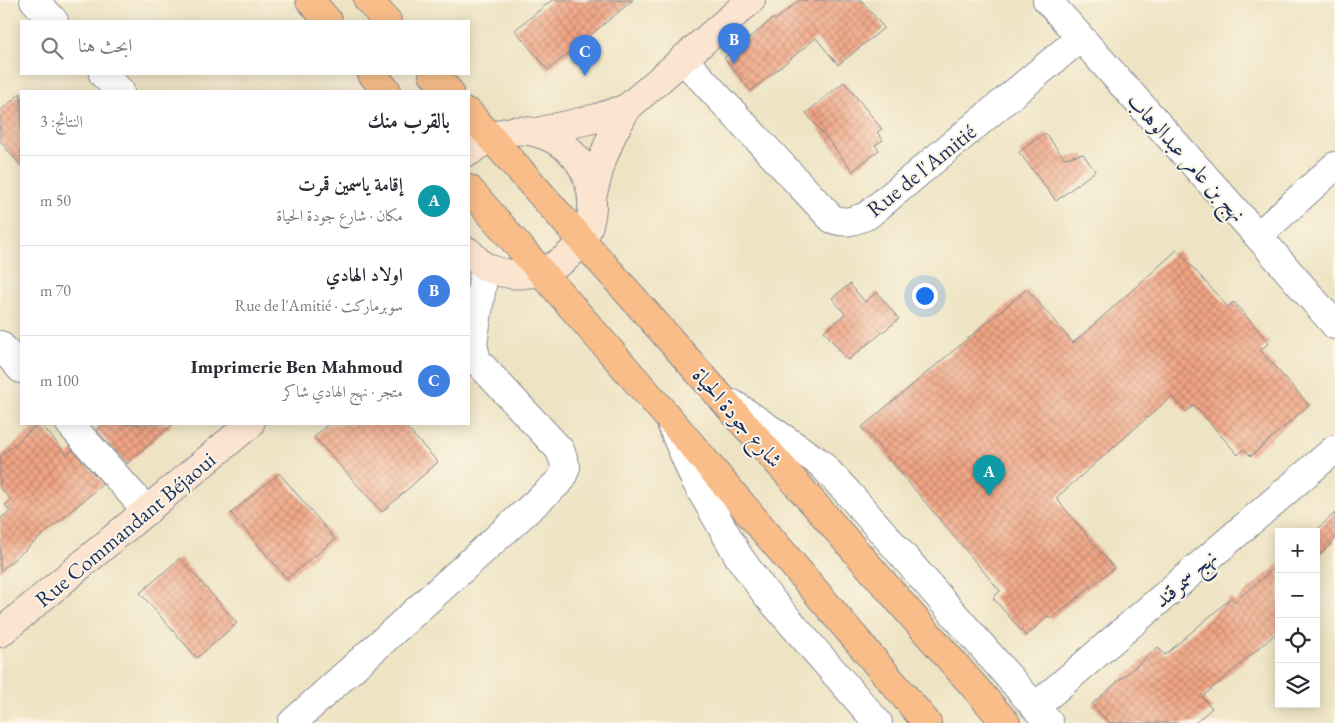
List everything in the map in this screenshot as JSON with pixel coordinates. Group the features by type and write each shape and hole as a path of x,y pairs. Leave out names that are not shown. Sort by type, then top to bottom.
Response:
{"highway":[{"path":"310,0 327,20"},
{"path":"368,0 386,20"},
{"path":"373,75 386,90"},
{"path":"435,75 448,90"},
{"name":"شارع جودة الحياة","path":"470,116 479,144 583,240 1006,723"},
{"path":"470,189 667,416 927,723"}],"street":[{"path":"34,0 53,20"},
{"path":"537,132 597,118 626,108 751,0"},
{"name":"نهج بن عامر عبدالوهاب","path":"1047,0 1258,236 1335,166"},
{"name":"Rue de l'Amitié","path":"683,59 832,220 841,222 854,221 868,215 1080,38"},
{"path":"104,75 119,90"},
{"path":"292,723 561,480 566,467 560,450 477,361 473,344 474,266 513,275 540,272 565,260 583,240 592,217 593,193 603,156 626,108"},
{"path":"479,144 513,130 537,132 558,140 574,154 586,172 593,193"},
{"path":"1258,236 1335,325"},
{"path":"0,345 20,368"},
{"path":"718,394 820,463 1042,715"},
{"path":"667,416 695,480 738,557 766,594 878,723"},
{"path":"71,425 147,510"},
{"name":"Rue Commandant Béjaoui","path":"0,633 249,425"},
{"name":"نهج سمرقند","path":"1042,715 1335,449"}],"building":[{"path":"552,0 633,0 548,70 515,30"},
{"path":"800,0 861,0 884,28 838,65 816,38 751,91 724,58"},
{"path":"844,82 882,129 877,132 883,140 875,145 879,150 853,171 806,113"},
{"path":"20,94 20,165 0,141 0,111"},
{"path":"1045,133 1064,158 1083,154 1095,171 1056,201 1019,152"},
{"path":"1177,250 1228,307 1234,302 1269,343 1260,350 1309,405 1251,456 1244,449 1238,455 1194,405 1186,412 1172,396 1056,498 1114,568 1051,619 1048,616 1026,636 993,598 1000,591 862,427 1027,289 1073,343"},
{"path":"850,284 865,302 877,292 899,319 848,360 824,331 845,314 832,298"},
{"path":"37,425 42,425 67,455 73,450 103,484 0,571 0,519 10,511 5,505 11,500 0,488 0,457"},
{"path":"102,425 172,425 127,464 96,430"},
{"path":"327,425 404,425 438,462 382,512 314,437"},
{"path":"279,473 335,539 287,579 231,513"},
{"path":"1335,513 1335,540 1321,554 1320,528 1318,528"},
{"path":"180,558 237,623 197,658 140,593"},
{"path":"1275,567 1275,634 1202,697 1212,708 1195,723 1109,723 1092,704 1158,647 1165,655 1231,598 1235,602"}],"place":[{"name":"اولاد الهادي","path":"734,64"},
{"name":"Imprimerie Ben Mahmoud","path":"585,76"},
{"name":"إقامة ياسمين قمرت","path":"989,496"}]}
